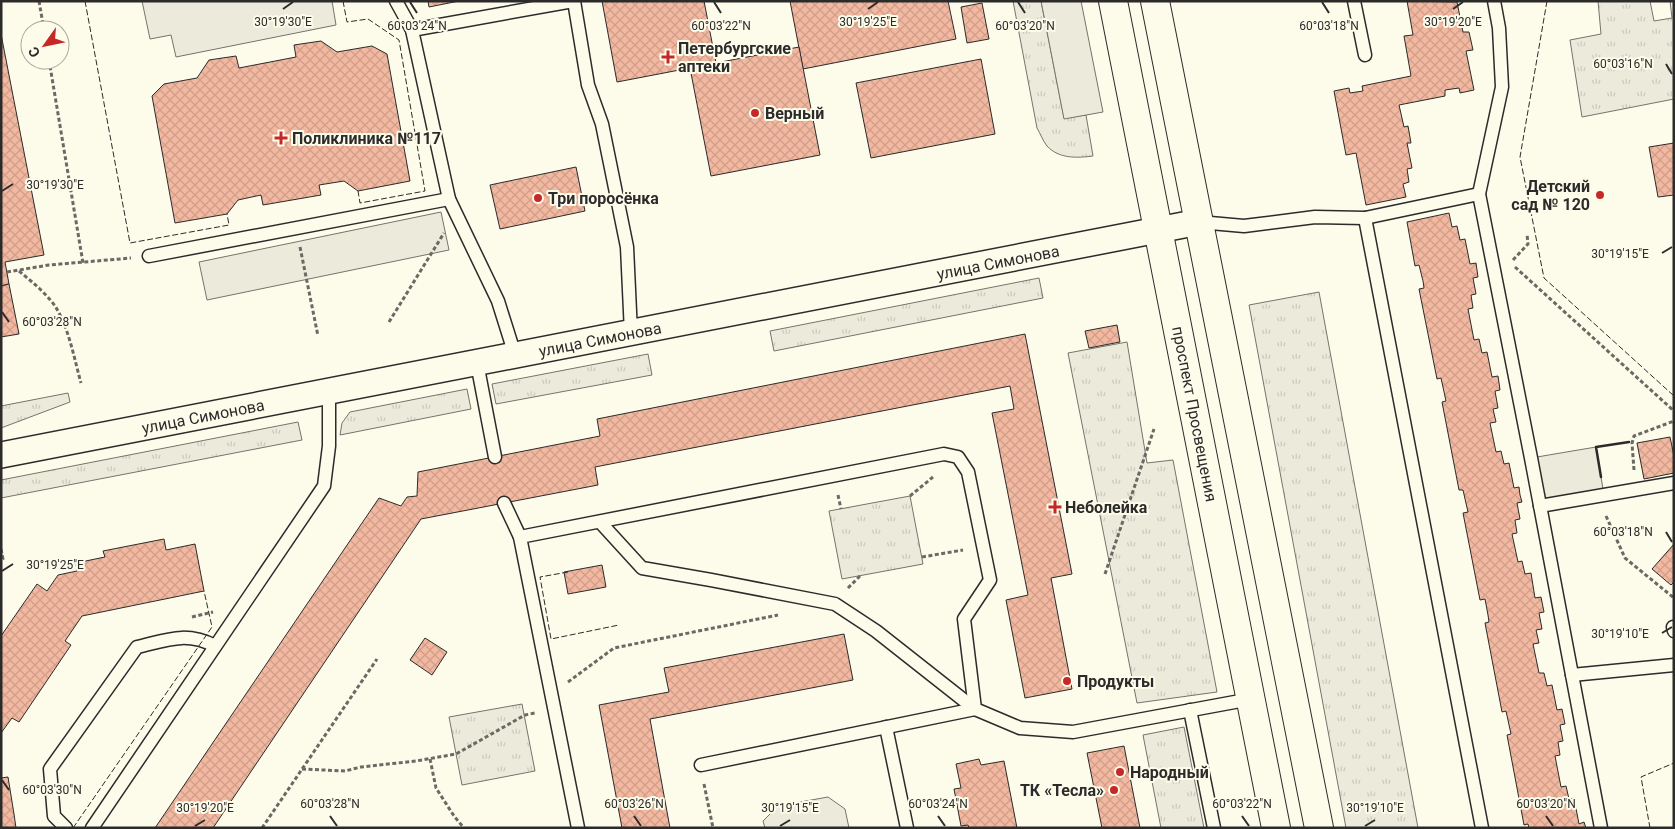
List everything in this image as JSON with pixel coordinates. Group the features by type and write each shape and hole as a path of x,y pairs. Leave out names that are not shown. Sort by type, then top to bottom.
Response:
{"main road":[{"name":"проспект Просвещения","path":"1112,1 1276,828"},
{"path":"1156,1 1319,828"}],"street":[{"name":"улица Симонова","path":"1,455 1199,222"}],"lane":[{"path":"396,1 412,30 449,199 498,301 515,355"},
{"path":"412,30 573,1 588,85 602,124 627,247 631,333"},
{"path":"1354,1 1364,55"},
{"path":"1494,1 1499,28 1502,88 1478,194 1601,828"},
{"path":"1199,222 1244,226 1315,217 1365,218 1478,194"},
{"path":"149,256 449,199"},
{"path":"1365,218 1482,828"},
{"path":"477,363 495,457"},
{"path":"92,828 324,486 329,446 329,391"},
{"path":"520,537 944,454 958,457 968,472 990,580 964,619 975,709"},
{"path":"1540,506 1674,483"},
{"path":"504,503 520,537 578,828"},
{"path":"600,522 642,568 835,604 876,631 975,709 1020,728 1073,732 1251,699"},
{"path":"66,828 54,816 50,769 137,647 181,637 203,640 216,646"},
{"path":"1572,675 1674,665"},
{"path":"700,765 975,709"},
{"path":"1190,710 1214,828"},
{"path":"886,727 907,828"}],"path":[{"path":"40,1 43,20"},
{"path":"51,70 83,263"},
{"path":"389,322 456,214"},
{"path":"296,227 318,336"},
{"path":"1527,234 1528,244 1510,263 1674,411"},
{"path":"7,272 49,265 149,256"},
{"path":"19,270 44,292 55,306 64,324 81,383"},
{"path":"1635,489 1632,443 1634,436 1674,421"},
{"path":"1106,574 1154,429"},
{"path":"1597,496 1625,558 1674,598"},
{"path":"922,557 983,547"},
{"path":"1,549 3,559 1,561"},
{"path":"552,694 614,648 787,613"},
{"path":"262,828 377,659"},
{"path":"302,768 345,771 361,767 456,754 525,715 555,709"},
{"path":"430,759 436,788 464,828"},
{"path":"700,765 713,828"}],"green space":[{"path":"1013,1 1041,1 1064,118 1086,115 1093,156 1075,157 1057,153 1047,146 1037,128"},
{"path":"1598,1 1650,1 1654,21 1672,18 1670,1 1674,1 1674,99 1582,117 1570,40 1601,34"},
{"path":"1039,278 1043,298 774,351 770,331"},
{"path":"1319,292 1418,828 1346,828 1249,305"},
{"path":"1127,342 1147,463 1173,460 1217,692 1137,703 1068,353"},
{"path":"648,354 652,375 496,404 492,384"},
{"path":"467,389 471,409 340,435 342,423 350,412"},
{"path":"68,393 70,402 1,428 1,406"},
{"path":"298,422 302,440 1,498 1,480"},
{"path":"910,496 923,564 842,579 829,511"},
{"path":"522,704 535,771 462,785 449,717"},
{"path":"1184,727 1204,828 1161,828 1143,735"},
{"path":"828,797 845,809 849,828 765,828 763,821 778,806"}],"shaded area":[{"path":"142,1 332,1 336,25 176,57 171,35 150,39"},
{"path":"1041,1 1081,1 1103,112 1064,119"},
{"path":"441,212 449,250 207,300 199,262"},
{"path":"1596,447 1604,495 1540,506 1531,458"}],"building":[{"path":"428,1 459,1 429,7"},
{"path":"602,1 704,1 716,63 617,82"},
{"path":"790,1 948,1 956,39 803,69"},
{"path":"1407,1 1457,2 1463,32 1469,32 1473,50 1466,51 1474,90 1460,93 1459,88 1445,90 1445,96 1399,105 1404,127 1408,126 1411,143 1407,143 1412,168 1407,169 1409,182 1403,184 1406,197 1366,205 1356,153 1346,155 1334,91 1349,88 1350,93 1363,91 1362,86 1411,76 1404,36 1413,35"},
{"path":"982,3 989,39 967,43 961,7"},
{"path":"1,34 44,255 5,262 9,284 1,286"},
{"name":"Поликлиника №117","path":"321,41 337,52 372,46 387,54 410,181 358,191 344,181 319,185 321,195 263,205 261,195 238,200 227,214 175,223 152,96 164,84 197,78 209,60 236,56 239,68 296,57 294,45"},
{"path":"799,47 820,155 711,176 690,68"},
{"path":"981,59 995,134 871,158 856,83"},
{"path":"1674,143 1674,195 1658,197 1649,147"},
{"name":"Три поросёнка","path":"576,167 585,211 500,229 490,185"},
{"path":"1449,213 1452,227 1457,226 1460,240 1465,239 1470,264 1476,263 1478,277 1473,278 1476,294 1471,295 1473,308 1468,309 1474,340 1479,339 1482,353 1487,352 1492,377 1498,376 1500,390 1495,391 1498,408 1493,409 1496,422 1490,423 1496,452 1501,451 1504,464 1509,463 1514,488 1519,487 1522,502 1517,503 1520,519 1515,520 1517,533 1512,534 1518,562 1522,561 1525,574 1531,573 1535,598 1541,597 1544,612 1539,613 1542,629 1536,630 1539,643 1533,644 1539,673 1544,673 1547,686 1552,685 1557,710 1562,709 1565,724 1560,725 1563,741 1558,742 1560,755 1555,756 1561,787 1566,786 1569,799 1574,798 1579,824 1584,822 1586,828 1529,828 1528,824 1524,825 1507,735 1511,734 1506,711 1502,712 1485,623 1489,622 1485,599 1480,600 1463,513 1468,512 1463,490 1459,490 1442,402 1446,401 1441,378 1437,379 1419,289 1424,288 1423,281 1419,265 1415,266 1407,222"},
{"path":"9,284 19,334 1,337 1,286"},
{"path":"1117,325 1120,342 1089,348 1085,331"},
{"path":"1025,334 1072,574 1051,578 1072,689 1025,698 1006,600 1028,595 992,413 1014,409 1010,386 595,467 598,485 421,519 213,828 155,828 379,498 401,506 407,497 417,496 418,472 600,436 597,419"},
{"path":"1670,437 1674,456 1674,473 1644,479 1637,443"},
{"path":"164,539 166,550 195,544 204,591 82,616 65,641 71,645 19,722 12,718 1,733 1,636 37,584 47,591 58,575 77,571 76,563 105,557 103,551"},
{"path":"1674,544 1674,582 1671,585 1652,569"},
{"path":"602,565 606,587 568,594 564,572"},
{"path":"844,634 853,680 650,719 670,828 622,828 599,705 669,692 664,668"},
{"path":"425,638 447,652 432,675 410,660"},
{"name":"ТК «Тесла»","path":"1124,746 1140,828 1102,828 1087,753"},
{"path":"979,759 981,765 1004,761 1017,828 969,828 968,825 961,826 954,789 961,788 956,764"},
{"path":"8,777 16,828 1,828 1,778"}],"fence":[{"path":"85,1 130,243 229,225 227,214"},
{"path":"343,1 347,22 368,19 399,40 425,191 360,203 358,191"},
{"path":"1547,1 1520,157 1544,278 1674,396"},
{"path":"568,572 540,577 551,639 619,625"},
{"path":"73,828 212,627 204,591"},
{"path":"1650,828 1641,777 1674,763"}],"wall":[{"path":"1601,477 1596,447 1629,442"}],"place":[{"name":"Петербургские аптеки","path":"668,57"},
{"name":"Верный","path":"755,113"},
{"name":"Поликлиника №117","path":"281,138"},
{"name":"Детский сад № 120","path":"1600,195"},
{"name":"Три поросёнка","path":"538,198"},
{"name":"Неболейка","path":"1055,507"},
{"name":"Продукты","path":"1067,681"},
{"name":"Народный","path":"1120,772"},
{"name":"ТК «Тесла»","path":"1114,790"}]}
